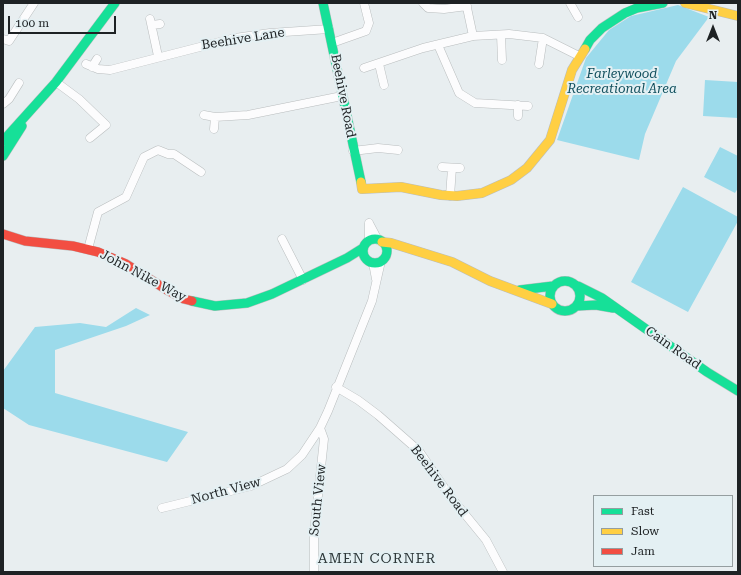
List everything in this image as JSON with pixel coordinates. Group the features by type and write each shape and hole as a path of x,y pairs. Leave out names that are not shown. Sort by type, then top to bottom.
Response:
{"street":[{"path":"3,39 9,41 34,3"},
{"path":"3,141 56,82 115,3"},
{"name":"Beehive Road","path":"323,3 362,189 401,187 450,196"},
{"path":"332,43 366,31 369,23 364,3"},
{"path":"423,3 428,8 444,9 467,5 473,36"},
{"path":"570,3 578,17"},
{"path":"442,167 456,168 450,196 468,195 495,188 511,180 527,168 546,145 553,133 572,70 579,56 590,40 602,28 636,6 663,3"},
{"path":"685,3 738,16"},
{"path":"154,23 158,56"},
{"name":"Beehive Lane","path":"97,59 89,65 110,70 158,56 235,38 270,33 329,29"},
{"path":"364,68 423,48 473,36 501,35 543,38 579,56"},
{"path":"501,35 502,60"},
{"path":"539,64 543,38"},
{"path":"438,45 459,93 475,103 528,106"},
{"path":"378,64 384,85"},
{"path":"3,104 9,99 19,82"},
{"path":"56,82 79,99 106,125 90,138"},
{"path":"204,115 215,117 248,115 342,96"},
{"path":"518,105 518,116"},
{"path":"3,156 29,113"},
{"path":"214,129 215,117"},
{"path":"353,151 378,148 398,150"},
{"path":"88,249 98,212 126,198 144,157 158,150 168,154 174,154 201,172"},
{"path":"336,387 372,301 376,280 376,260 386,248 369,223 363,254 376,260 413,250"},
{"name":"John Nike Way","path":"3,234 25,241 88,249 126,264 184,299 215,306 247,303 272,294 347,258 366,244"},
{"path":"282,239 303,280"},
{"path":"366,244 380,241 391,243 452,262 490,281 514,290 552,304 560,310 566,311 577,306 581,298 578,286 568,280 553,286 530,290 514,290"},
{"name":"John Nike Way","path":"347,258 376,260"},
{"path":"552,304 550,294 553,286"},
{"name":"Cain Road","path":"578,286 602,298 734,386 738,391"},
{"name":"Cain Road","path":"577,306 601,305 618,310"},
{"name":"Beehive Road","path":"336,387 358,400 378,415 397,430 419,451 450,496 486,540 503,572"},
{"name":"North View","path":"162,508 251,486 287,470 298,459 320,428 336,387"},
{"name":"South View","path":"314,572 314,533 324,439 320,428"}],"green space":[{"name":"Farleywood Recreational Area","path":"678,5 709,17 676,61 645,134 639,160 557,140 586,58 609,30 631,16"},
{"path":"705,80 738,82 738,118 703,116"},
{"path":"720,147 738,156 738,188 735,193 704,177"},
{"path":"683,187 738,217 738,221 688,312 631,282"},
{"path":"136,308 150,315 126,326 55,350 55,393 188,432 167,462 29,425 3,408 3,371 35,327 80,323 106,327"}],"traffic: fast":[{"path":"3,141 56,82 115,3"},
{"path":"323,3 361,182"},
{"path":"585,49 590,40 602,28 625,13 637,8 663,3"},
{"path":"3,156 22,126"},
{"path":"375,239 380,240 386,246 387,251 386,256 380,262 375,263 370,262 364,256 363,251 364,246 370,240 375,239"},
{"path":"192,301 215,306 247,303 272,294 347,258 363,248"},
{"path":"565,281 576,285 580,296 576,307 565,311 554,307 550,296 554,285 565,281"},
{"path":"520,290 553,286"},
{"path":"578,286 602,298 707,372 738,391"},
{"path":"577,306 596,305 613,308"}],"traffic: slow":[{"path":"685,3 738,16"},
{"path":"361,182 362,189 401,187 441,195 457,196 482,193 511,180 527,168 550,140 572,70 585,49"},
{"path":"382,242 391,243 452,262 490,281 552,304"}],"traffic: jam":[{"path":"3,234 25,241 73,246 98,252 126,264 167,290 184,299 192,301"}],"district":[{"name":"AMEN CORNER","path":"377,559"}]}
